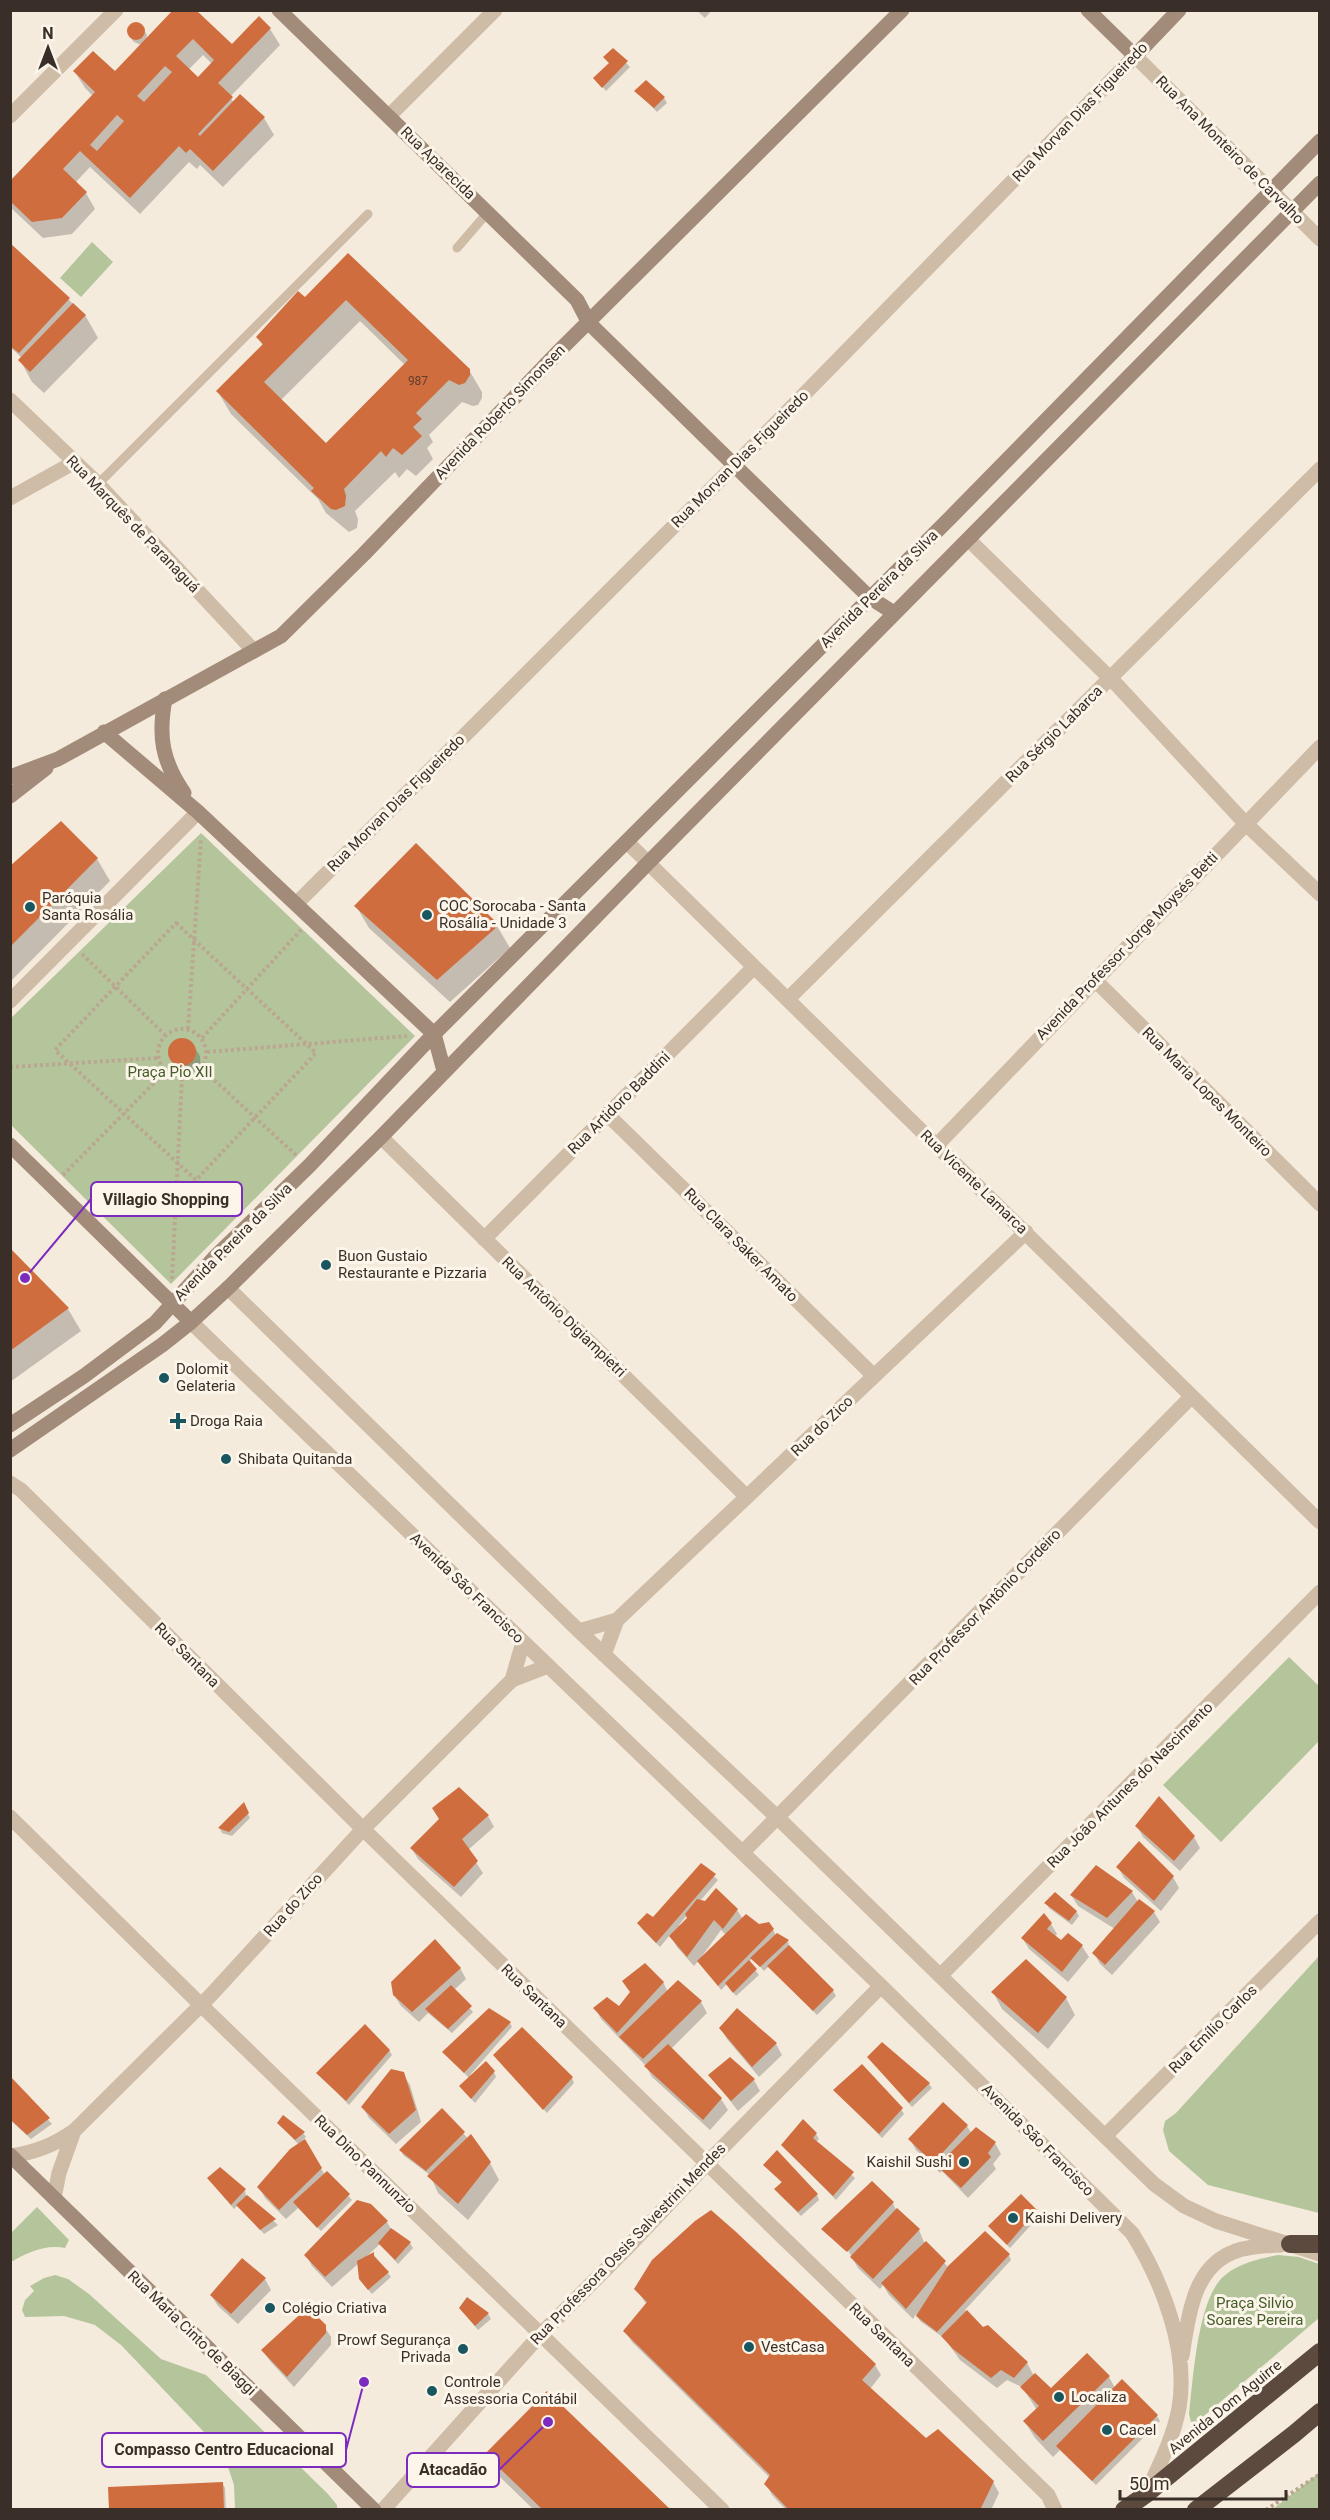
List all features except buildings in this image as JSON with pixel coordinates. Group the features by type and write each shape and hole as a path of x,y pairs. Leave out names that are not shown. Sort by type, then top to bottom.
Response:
{"highway":[{"path":"1290,2244 1320,2244"},
{"name":"Avenida Dom Aguirre","path":"1124,2510 1320,2352"},
{"path":"1196,2510 1320,2412"}],"main road":[{"name":"Rua Aparecida","path":"279,10 577,300 589,323 734,466 869,597 894,613"},
{"name":"Avenida Roberto Simonsen","path":"10,796 58,759 281,636 364,554 490,422 902,10"},
{"name":"Rua Ana Monteiro de Carvalho","path":"1088,10 1135,56"},
{"name":"Rua Morvan Dias Figueiredo","path":"1135,56 1179,10"},
{"name":"Avenida Pereira da Silva","path":"10,1425 155,1323 171,1303 309,1166 434,1034 949,519 1320,141"},
{"name":"Avenida Pereira da Silva","path":"10,1450 191,1322 228,1288 381,1137 894,613 969,540 1320,183"},
{"path":"165,699 161,720 168,766 198,812"},
{"path":"104,732 198,812 434,1034 444,1071"},
{"name":"Avenida Roberto Simonsen","path":"10,777 58,759"},
{"path":"10,1145 191,1322"},
{"name":"Rua Maria Cinto de Biaggi","path":"11,2156 374,2510"}],"street":[{"path":"10,116 116,10"},
{"path":"389,116 495,10"},
{"name":"Rua Ana Monteiro de Carvalho","path":"1135,56 1320,239"},
{"name":"Rua Morvan Dias Figueiredo","path":"296,904 734,466 1135,56"},
{"name":"Rua Marquês de Paranaguá","path":"10,400 98,484 253,650"},
{"path":"10,498 74,463"},
{"name":"Rua Sérgio Labarca","path":"788,999 1320,469"},
{"path":"969,540 1110,678 1245,823 1320,894"},
{"name":"Avenida Professor Jorge Moysés Betti","path":"936,1146 1320,747"},
{"path":"10,1001 198,812"},
{"name":"Rua Vicente Lamarca","path":"627,842 1320,1522"},
{"name":"Rua Artidoro Baddini","path":"484,1239 754,967"},
{"name":"Rua Maria Lopes Monteiro","path":"1095,980 1320,1204"},
{"name":"Rua Clara Saker Amato","path":"608,1114 874,1376"},
{"name":"Rua Antônio Digiampietri","path":"381,1137 747,1497"},
{"name":"Rua do Zico","path":"604,1655 617,1620 1026,1232"},
{"path":"228,1288 579,1631 778,1818 1154,2184 1184,2206 1216,2221 1320,2254"},
{"name":"Avenida São Francisco","path":"191,1322 743,1852 1132,2233 1151,2264 1164,2297 1180,2366 1181,2388 1174,2428 1145,2495"},
{"name":"Rua Professor Antônio Cordeiro","path":"778,1818 1191,1397"},
{"name":"Rua Santana","path":"10,1483 21,1490 363,1829 1048,2495 1055,2510"},
{"name":"Rua João Antunes do Nascimento","path":"940,1976 1320,1592"},
{"name":"Rua do Zico","path":"579,1631 617,1620"},
{"name":"Rua do Zico","path":"512,1680 523,1642"},
{"name":"Rua do Zico","path":"11,2156 32,2153 53,2145 75,2131 201,2005 363,1829 512,1680 548,1666"},
{"name":"Rua Dino Pannunzio","path":"10,1817 722,2510"},
{"path":"743,1852 778,1818"},
{"name":"Rua Emílio Carlos","path":"1105,2136 1320,1921"},
{"name":"Rua Professora Ossis Salvestrini Mendes","path":"383,2510 541,2334 627,2249 706,2164 881,1986"},
{"name":"Rua do Zico","path":"54,2198 58,2173 75,2131"},
{"path":"1180,2366 1190,2307 1202,2280 1218,2260 1247,2248 1290,2244"}],"lane":[{"path":"457,248 488,212"},
{"path":"98,484 368,214"}],"path":[{"path":"188,1029 201,833 198,812"},
{"path":"202,1038 312,919"},
{"path":"176,922 194,940 316,1053 196,1180 56,1050 176,922"},
{"path":"70,943 165,1035"},
{"path":"188,1029 202,1038 207,1052 201,1068 195,1073 182,1077 166,1071 158,1058 160,1042 165,1035 172,1031 188,1029"},
{"path":"207,1052 434,1034"},
{"path":"10,1067 158,1058"},
{"path":"201,1068 309,1166"},
{"path":"52,1186 166,1071"},
{"path":"171,1303 182,1077"},
{"path":"1266,2510 1320,2474"}],"green space":[{"path":"92,242 113,262 81,297 60,278"},
{"name":"Praça Pio XII","path":"201,833 415,1036 171,1284 11,1125 11,1018"},
{"path":"1289,1657 1319,1686 1319,1741 1221,1842 1163,1785"},
{"path":"1319,1956 1319,2213 1208,2185 1169,2151 1163,2130 1165,2121 1176,2113"},
{"path":"37,2207 69,2240 65,2248 44,2248 11,2262 11,2233"},
{"name":"Praça Silvio Soares Pereira","path":"1278,2255 1299,2257 1319,2264 1319,2318 1198,2421 1191,2422 1189,2414 1194,2365 1200,2329 1210,2296 1222,2277 1229,2272 1253,2261"},
{"path":"55,2275 68,2279 89,2294 161,2359 206,2375 328,2494 337,2505 337,2509 235,2509 234,2485 223,2452 121,2345 95,2325 64,2316 25,2317 22,2310 25,2300 34,2291 30,2286"},
{"path":"1319,2473 1319,2509 1273,2509"}],"place":[{"name":"Paróquia Santa Rosália","path":"30,907"},
{"name":"COC Sorocaba - Santa Rosália - Unidade 3","path":"427,915"},
{"name":"Buon Gustaio Restaurante e Pizzaria","path":"326,1265"},
{"name":"Villagio Shopping","path":"25,1278"},
{"name":"Dolomit Gelateria","path":"164,1378"},
{"name":"Droga Raia","path":"178,1421"},
{"name":"Shibata Quitanda","path":"226,1459"},
{"name":"KaishiI Sushi","path":"964,2162"},
{"name":"Kaishi Delivery","path":"1013,2218"},
{"name":"Colégio Criativa","path":"270,2308"},
{"name":"VestCasa","path":"749,2347"},
{"name":"Prowf Segurança Privada","path":"463,2349"},
{"name":"Compasso Centro Educacional","path":"364,2382"},
{"name":"Controle Assessoria Contábil","path":"432,2391"},
{"name":"Localiza","path":"1059,2397"},
{"name":"Atacadão","path":"548,2422"},
{"name":"Cacel","path":"1107,2430"}]}
